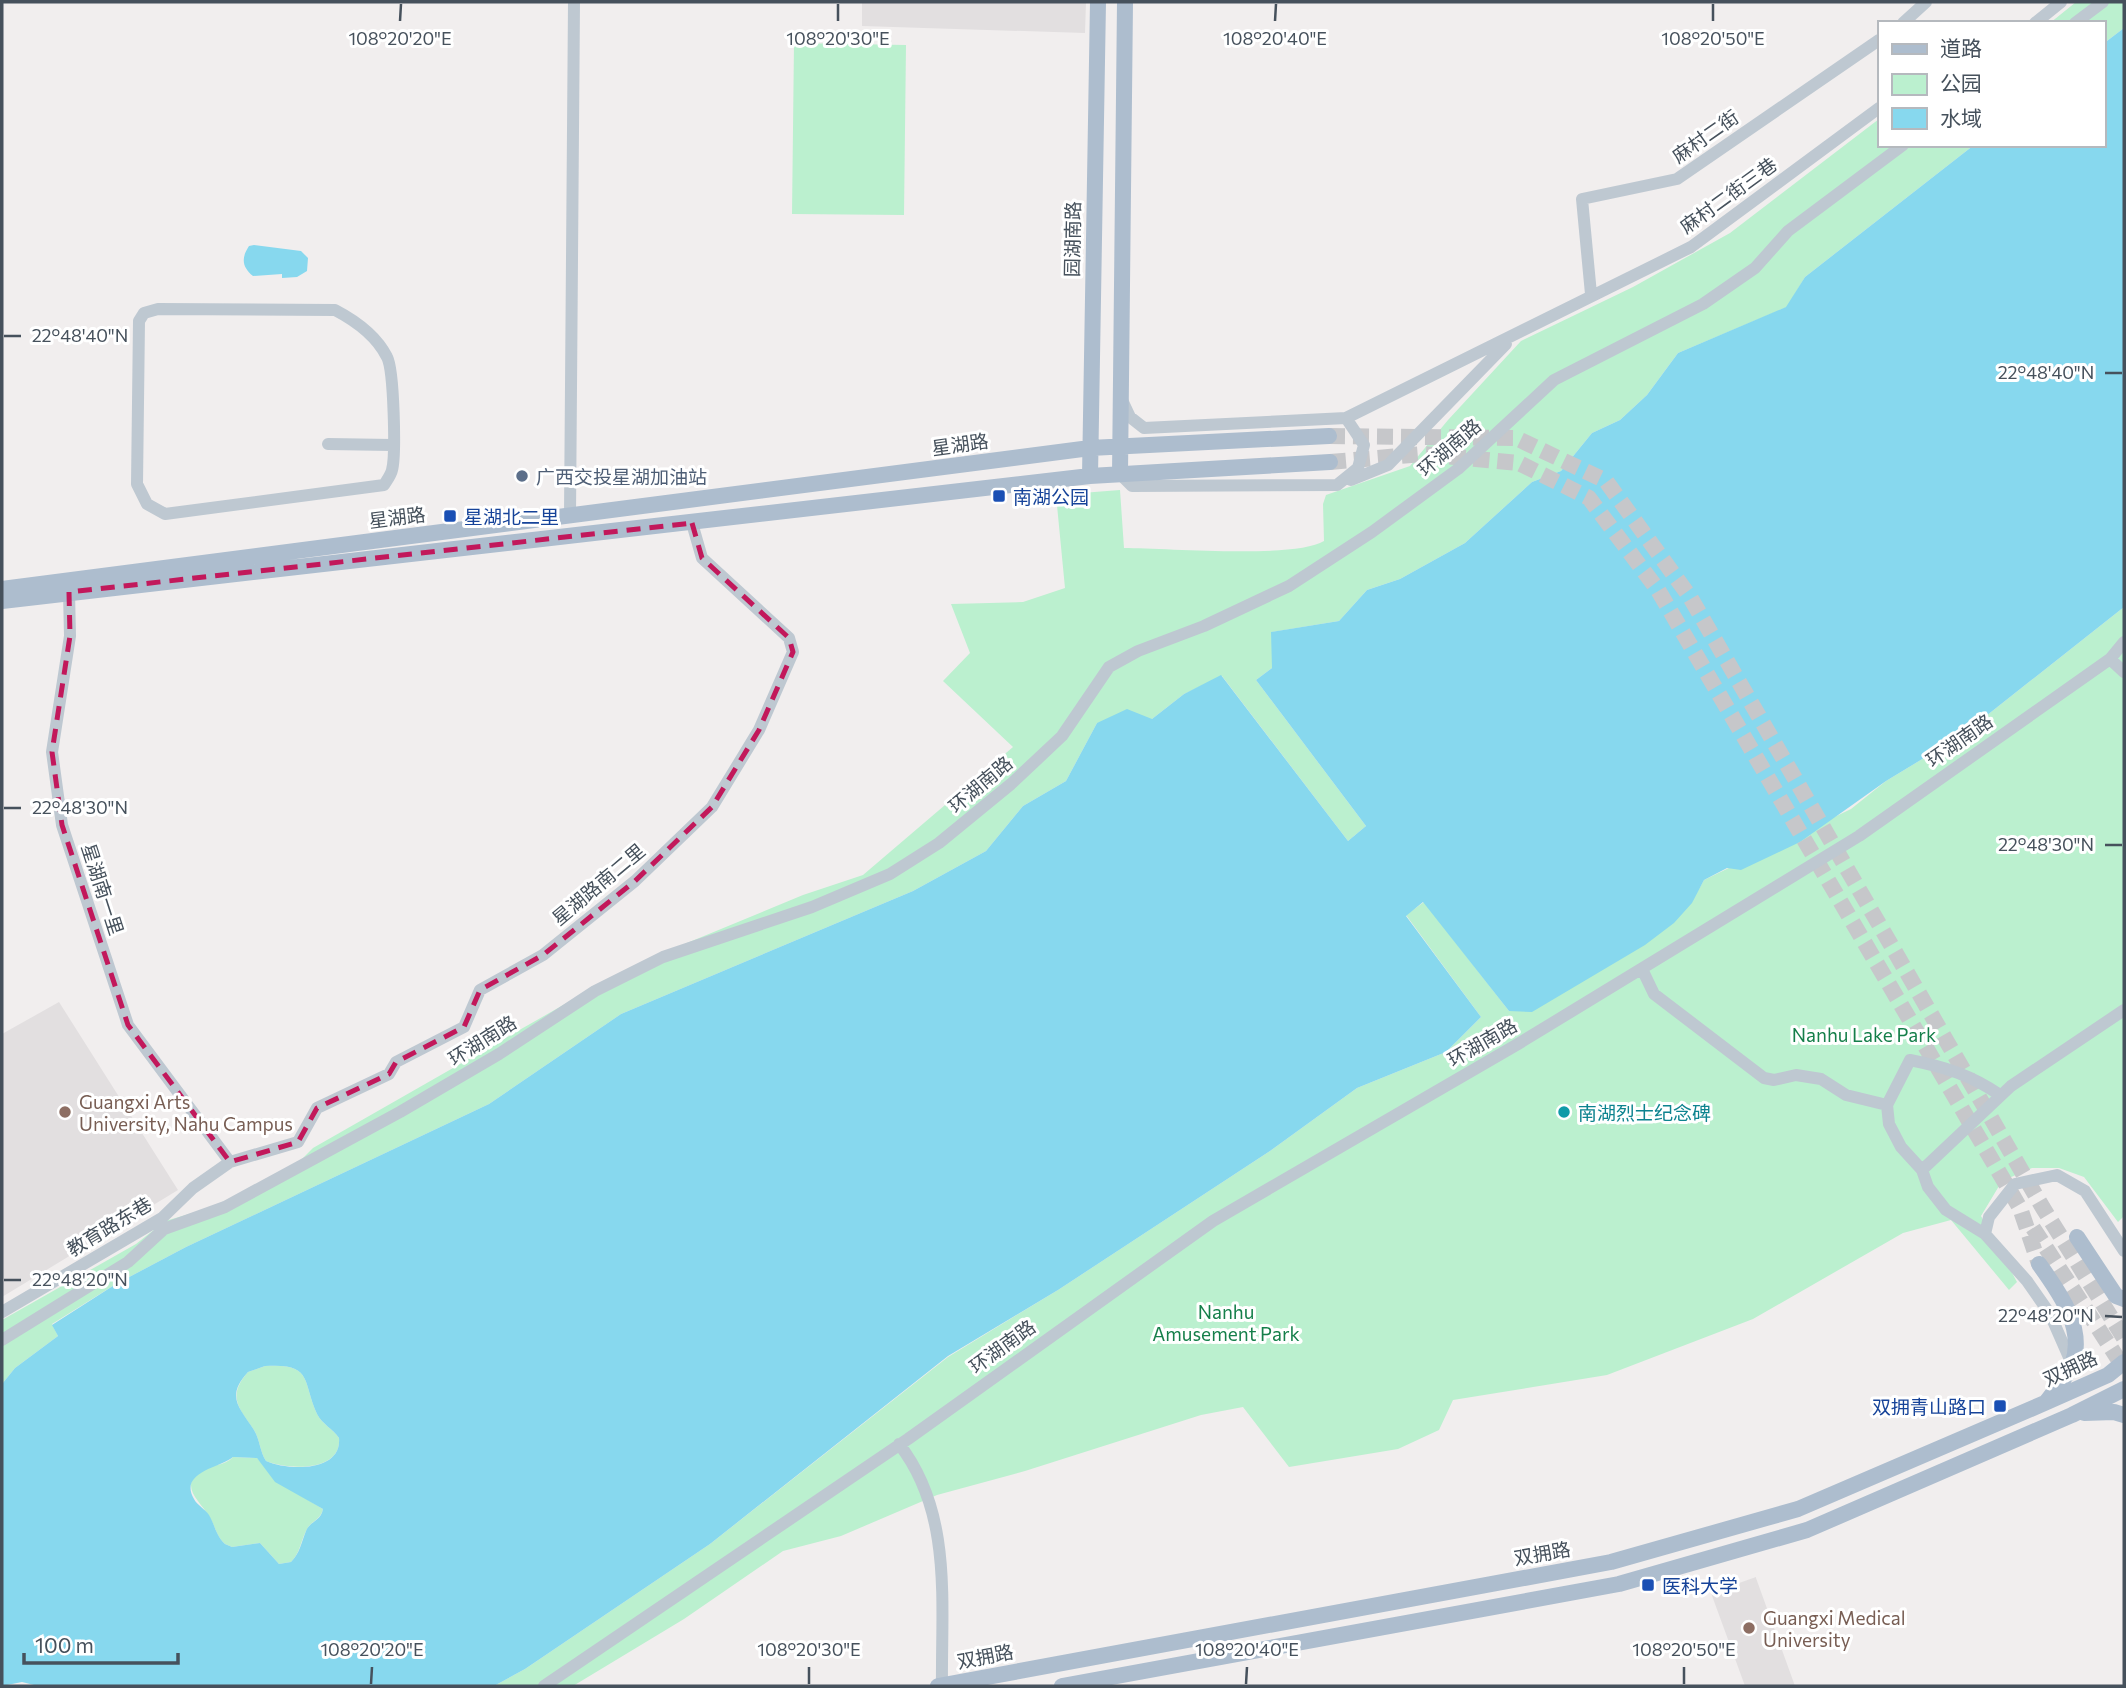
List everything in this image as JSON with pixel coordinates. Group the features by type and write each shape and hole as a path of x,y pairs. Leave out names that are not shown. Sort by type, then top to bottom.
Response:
{"main road":[{"name":"园湖南路","path":"1090,477 1098,2"},
{"path":"1120,474 1125,2"},
{"name":"星湖路","path":"2,589 1090,448 1329,436"},
{"name":"星湖路","path":"2,601 1090,477 1330,462"},
{"path":"2077,1237 2116,1296 2124,1299"},
{"path":"2039,1264 2061,1294 2075,1330 2072,1364 2047,1402"},
{"name":"双拥路","path":"940,1686 1611,1562 1798,1509 2108,1375 2124,1362"},
{"path":"1062,1686 1619,1584 1807,1530 2123,1391 2108,1375"},
{"path":"2071,1415 2097,1412 2124,1415"}],"street":[{"path":"570,516 574,2"},
{"path":"1905,21 1926,2"},
{"path":"2037,21 2061,2"},
{"path":"2078,21 2103,2"},
{"name":"麻村二街","path":"1591,294 1583,199 1677,179 1878,41"},
{"name":"麻村二街三巷","path":"1514,337 1591,294 1691,247 1878,109"},
{"name":"环湖南路","path":"2,1340 128,1262 164,1229 226,1207 400,1112 499,1054 595,991 663,957 812,907 900,868 939,843 1001,793 1062,736 1109,667 1138,651 1205,626 1289,586 1372,532 1458,469 1554,380 1703,304 1755,268 1788,231 1900,147"},
{"path":"158,309 335,310 356,322 375,339 388,358 392,379 392,445 392,471 384,485 165,514 147,504 137,484 139,321 144,313 158,309"},
{"path":"1120,395 1130,417 1143,429 1346,418 1514,337"},
{"path":"1120,474 1132,486 1337,485 1388,465 1514,337"},
{"path":"1337,485 1358,468 1364,445 1346,418"},
{"path":"328,444 392,445"},
{"name":"星湖路南二里","path":"230,1162 298,1142 317,1108 389,1074 396,1062 464,1027 480,990 543,955 635,881 712,807 759,730 793,652 789,638 702,558 692,523"},
{"name":"星湖南一里","path":"69,592 71,636 52,752 62,825 128,1025 230,1162"},
{"name":"环湖南路","path":"544,1686 899,1444 1213,1221 1642,969 1859,836 2110,659 2124,642"},
{"path":"2110,659 2124,672"},
{"path":"1642,969 1654,994 1764,1078 1774,1080 1796,1075 1821,1079 1846,1095 1887,1105"},
{"path":"1922,1170 2000,1096 2124,1010"},
{"path":"2000,1096 1979,1080 1951,1068 1910,1060 1887,1105 1889,1124 1900,1147 1922,1170 1928,1187 1946,1210 1985,1234 2027,1281 2050,1314 2072,1364"},
{"name":"教育路东巷","path":"2,1312 162,1218 193,1188 230,1162"},
{"path":"1985,1234 1989,1217 2015,1184 2057,1175 2085,1191 2124,1251"},
{"path":"899,1444 913,1461 941,1546 940,1686"}],"highlighted area":[{"path":"692,523 702,558 789,638 793,652 759,730 712,807 635,881 543,955 480,990 464,1027 396,1062 389,1074 317,1108 298,1142 230,1162 128,1025 62,825 52,752 70,636 69,592"}],"shaded area":[{"path":"862,2 1086,2 1085,33 862,26"},
{"name":"Guangxi Arts University, Nahu Campus","path":"59,1002 178,1190 2,1297 2,1034"},
{"name":"Guangxi Medical University","path":"1756,1577 1795,1686 1745,1686 1711,1593"}],"green space":[{"path":"2076,2 2124,2 2124,28 2105,42 2105,21 2052,21"},
{"path":"794,43 906,45 904,215 792,214"},
{"path":"1878,120 1878,147 1971,147 1805,277 1787,307 1678,353 1647,395 1620,420 1592,433 1561,471 1532,482 1465,543 1400,579 1367,590 1339,621 1272,632 1272,668 1256,680 1366,826 1348,841 1222,676 1184,694 1152,719 1097,723 1066,781 1023,806 986,851 913,891 621,1014 489,1104 186,1247 116,1284 52,1324 58,1336 15,1368 2,1384 2,1320 136,1244 165,1221 224,1204 294,1167 313,1148 593,988 670,950 803,895 863,875 1013,747 943,681 970,653 951,604 1023,602 1065,588 1056,495 1120,490 1124,548 1259,551 1286,550 1324,541 1323,504 1326,495 1410,466 1448,420 1521,341 1633,287 1730,233"},
{"name":"Nanhu Lake Park","path":"2124,607 2124,1216 2118,1222 2084,1177 2059,1168 2032,1168 2002,1181 1981,1216 2017,1282 2009,1290 1951,1220 1903,1233 1753,1319 1607,1375 1453,1400 1439,1430 1398,1449 1289,1467 1243,1407 1201,1415 1025,1471 937,1495 841,1536 783,1551 684,1619 573,1686 494,1686 525,1669 710,1544 948,1357 1058,1290 1270,1151 1357,1088 1446,1052 1481,1017 1406,915 1424,902 1509,1011 1591,974 1644,944 1688,905 1704,880 1851,809 1886,781 1962,735"},
{"path":"265,1366 291,1367 303,1376 317,1414 339,1438 338,1449 323,1463 300,1467 266,1461 256,1434 240,1409 237,1396 241,1381 248,1372"},
{"path":"233,1457 257,1458 288,1488 323,1509 308,1528 291,1562 279,1564 260,1543 232,1547 225,1544 196,1499 191,1487 195,1476"}],"water":[{"path":"2124,28 2124,607 1962,735 1886,781 1800,842 1741,870 1727,868 1704,880 1692,903 1674,923 1645,945 1532,1012 1509,1011 1423,902 1406,916 1481,1017 1446,1052 1357,1088 1270,1151 1058,1290 948,1356 710,1544 525,1669 494,1686 38,1686 22,1682 2,1686 2,1384 15,1368 58,1336 52,1325 116,1284 186,1247 489,1104 621,1014 913,891 986,851 1023,806 1066,781 1097,723 1127,709 1152,719 1184,694 1221,675 1348,841 1366,826 1256,680 1272,668 1271,632 1339,621 1367,590 1400,579 1465,543 1532,482 1561,471 1592,433 1620,420 1647,395 1678,353 1786,307 1805,277 1971,147 2105,147 2105,42","holes":["265,1366 280,1366 299,1371 307,1383 317,1414 339,1438 338,1449 323,1463 300,1467 266,1461 256,1434 240,1409 237,1389 248,1372","233,1457 257,1458 275,1482 323,1509 308,1528 291,1562 279,1564 260,1543 232,1547 225,1544 209,1515 194,1499 191,1490 196,1476"]},
{"path":"249,246 301,251 308,258 307,271 297,277 282,278 282,274 253,276 245,266 244,258"}],"tunnel":[{"path":"1329,436 1516,438 1606,481 1690,597 2043,1208 2124,1338"},
{"path":"1330,462 1424,454 1519,463 1589,498 1658,590 2020,1208 2039,1264"},
{"path":"2033,1228 2124,1368"}],"place":[{"name":"广西交投星湖加油站","path":"522,476"},
{"name":"南湖公园","path":"999,496"},
{"name":"星湖北二里","path":"450,516"},
{"name":"Guangxi Arts University, Nahu Campus","path":"65,1112"},
{"name":"南湖烈士纪念碑","path":"1564,1112"},
{"name":"双拥青山路口","path":"2000,1406"},
{"name":"医科大学","path":"1648,1585"},
{"name":"Guangxi Medical University","path":"1749,1628"}],"park label":[{"name":"Nanhu Amusement Park","path":"1226,1322"}]}
